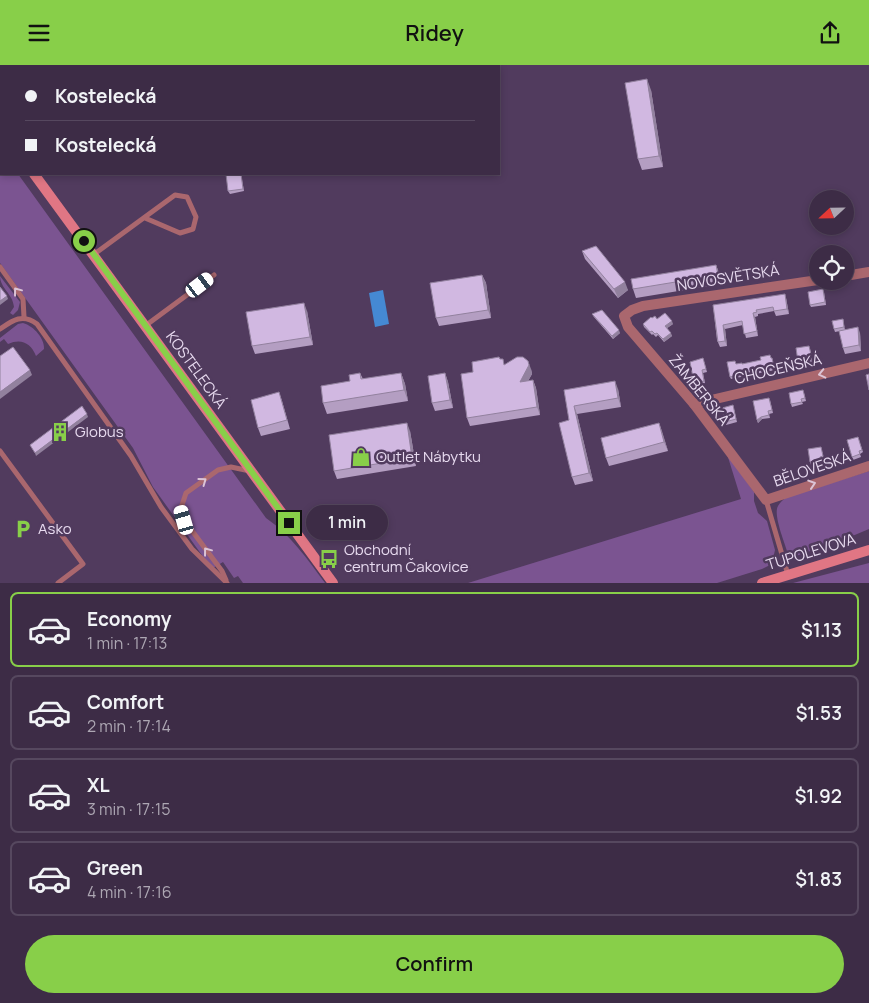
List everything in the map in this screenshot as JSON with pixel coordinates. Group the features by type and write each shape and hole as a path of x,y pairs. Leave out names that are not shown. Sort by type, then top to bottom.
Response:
{"street":[{"name":"KOSTELECKÁ","path":"35,175 333,583"},
{"path":"854,274 869,272"},
{"name":"NOVOSVĚTSKÁ","path":"643,306 809,281"},
{"name":"ŽAMBERSKÁ","path":"643,306 632,310 624,316 628,327 694,404 766,500"},
{"name":"CHOCEŇSKÁ","path":"694,404 869,363"},
{"name":"BĚLOVESKÁ","path":"766,500 869,465"},
{"name":"TUPOLEVOVA","path":"762,583 789,579 869,550"}],"lane":[{"path":"94,255 175,195 187,197 196,217 193,229 180,233 145,218"},
{"path":"0,267 23,299 24,317"},
{"path":"145,326 214,275"},
{"path":"0,329 14,319 24,317 37,324 131,457 161,507 192,549 227,583"},
{"path":"0,451 83,564 58,583"},
{"path":"227,583 222,571 184,520 181,507 186,493 218,470 231,467 251,471"},
{"path":"766,500 789,579"}],"shaded area":[{"path":"0,175 19,175 266,518 291,540 325,583 243,583 238,576 234,578 223,562 213,568 153,487 133,448 0,263"},
{"path":"0,276 20,302 18,310 13,315 10,313 14,307 13,302 2,284"},
{"path":"23,323 35,330 43,341 44,349 36,356 25,343 13,342 8,344 4,339 0,342 0,338 18,324"},
{"path":"727,454 754,492 754,501 758,513 767,521 775,550 770,565 762,569 717,583 468,583 741,499"},
{"path":"869,471 869,529 796,556 787,551 779,528 777,515 778,506 782,501 787,497"},
{"path":"869,563 869,583 793,583"}],"water":[{"path":"383,290 389,324 375,327 369,293"}],"building":[{"path":"647,79 659,156 638,159 625,83"},
{"path":"226,175 241,175 243,189 228,191"},
{"path":"596,246 625,282 614,289 582,251"},
{"path":"716,265 718,275 633,289 631,279"},
{"path":"482,275 488,310 436,318 430,283"},
{"path":"0,287 7,296 0,301"},
{"path":"823,290 825,302 810,305 808,292"},
{"path":"785,294 787,309 774,311 773,307 756,310 757,312 753,313 757,331 744,334 742,321 723,325 725,341 718,342 713,305"},
{"path":"304,303 310,337 252,346 246,312"},
{"path":"602,310 619,330 612,336 592,314"},
{"path":"665,313 672,321 665,326 671,333 663,339 657,333 650,332 643,324 651,317 655,316 657,319"},
{"path":"843,319 844,327 834,329 832,321"},
{"path":"858,327 859,345 843,348 839,331"},
{"path":"809,346 812,359 798,362 796,348"},
{"path":"13,347 30,370 0,392 0,356"},
{"path":"770,355 774,367 730,377 727,362 735,361 736,364 742,364 761,360 760,357"},
{"path":"499,357 503,359 504,365 517,357 523,357 528,361 529,365 520,382 533,380 537,407 467,418 461,374 473,372 472,362"},
{"path":"703,358 706,369 702,370 704,381 694,383 690,362"},
{"path":"360,373 361,379 401,373 404,390 323,403 321,386 350,381 349,375"},
{"path":"445,373 450,400 432,403 428,376"},
{"path":"869,374 869,390 866,375"},
{"path":"615,381 618,398 574,406 589,473 572,477 559,423 569,420 564,390"},
{"path":"803,390 805,398 801,399 802,402 791,404 789,393"},
{"path":"279,392 287,420 258,428 251,400"},
{"path":"769,398 772,410 768,411 769,415 757,420 753,401"},
{"path":"733,405 736,419 725,422 722,408"},
{"name":"Globus","path":"82,406 87,414 35,453 30,445"},
{"path":"407,423 412,458 334,471 329,435"},
{"path":"659,423 664,442 606,458 601,438"},
{"path":"858,437 862,450 859,451 860,454 852,457 847,440"},
{"path":"821,447 823,456 820,457 821,460 810,462 808,449"}],"place":[{"name":"Globus","path":"60,432"},
{"name":"Outlet Nábytku","path":"361,457"},
{"name":"Asko","path":"23,529"},
{"name":"Obchodní centrum Čakovice","path":"329,559"}],"route":[{"path":"84,241 289,523"}]}
